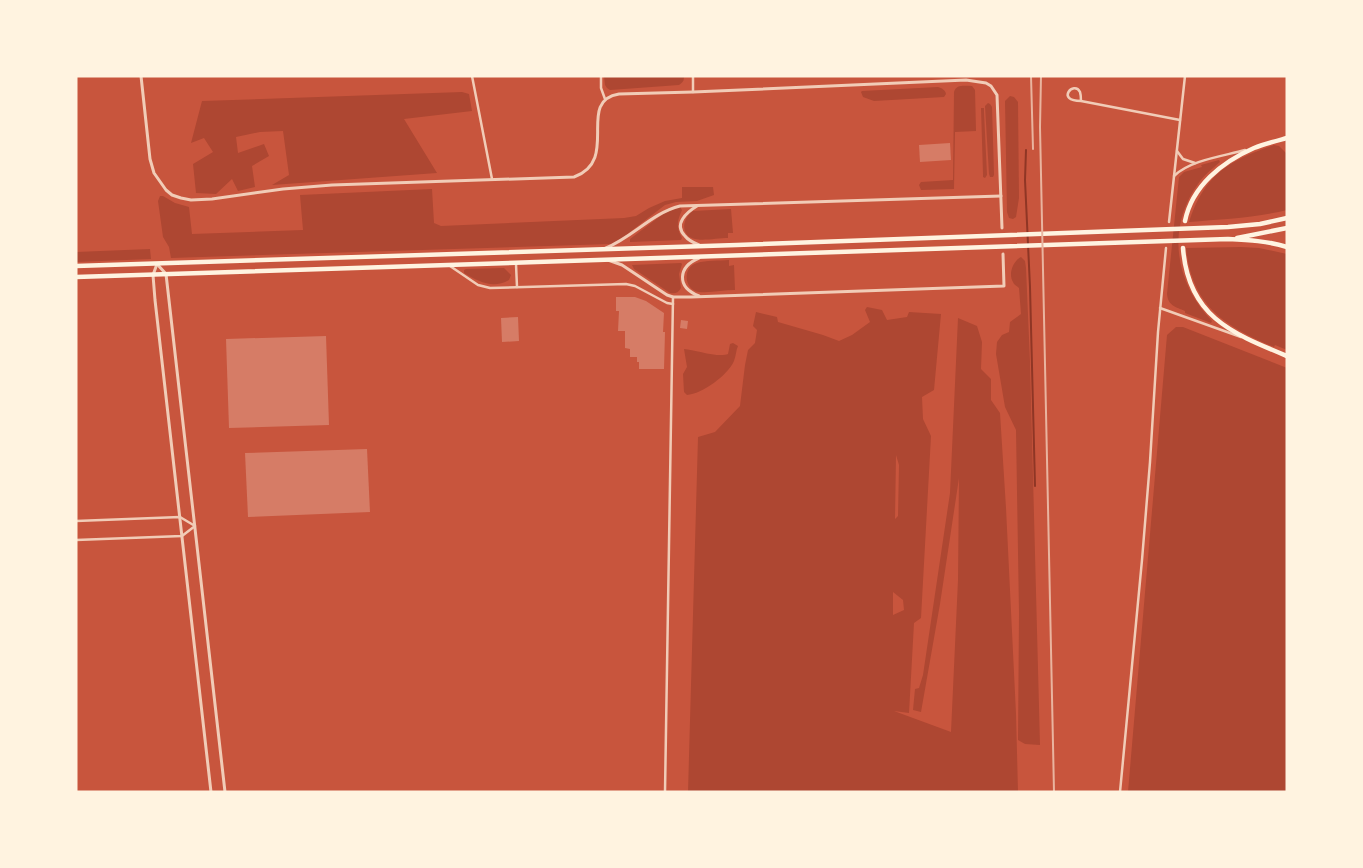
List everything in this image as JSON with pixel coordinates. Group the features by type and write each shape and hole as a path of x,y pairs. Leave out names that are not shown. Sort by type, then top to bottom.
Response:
{"main road":[{"path":"1185,221 1195,196 1209,177 1227,162 1254,148 1287,138"},
{"path":"76,266 1228,227 1260,224 1287,218"},
{"path":"1228,239 1287,228"},
{"path":"76,277 737,257 1228,239 1257,241 1287,247"},
{"path":"1183,248 1186,272 1202,304 1231,331 1287,356"}],"street":[{"path":"141,76 150,159 154,173 166,190 191,200 316,186 574,177 587,171 595,160 599,110 601,104 611,95 933,81 966,80 986,83 992,86 997,95 1002,228"},
{"path":"472,76 492,179"},
{"path":"600,76 601,88 605,99"},
{"path":"692,92 693,76"},
{"path":"933,81 934,76"},
{"path":"1169,222 1186,76"},
{"path":"1082,101 1080,92 1077,89 1070,89 1068,96 1073,101 1082,101 1180,120"},
{"path":"1173,177 1183,168 1196,163 1254,148"},
{"path":"1177,150 1183,159 1196,163"},
{"path":"605,248 619,243 669,209 680,206 1001,196"},
{"path":"700,205 689,211 681,222 683,235 700,246"},
{"path":"1120,792 1143,550 1166,248"},
{"path":"605,260 622,265 667,295 673,297 702,297 1004,286 1003,254"},
{"path":"701,258 692,261 686,266 682,279 689,291 702,297"},
{"path":"157,263 166,274 225,792"},
{"path":"157,263 153,275 211,792"},
{"path":"516,263 517,287"},
{"path":"448,265 484,287 626,284 636,286 667,303 673,304"},
{"path":"665,792 673,297"},
{"path":"1160,308 1246,339"},
{"path":"76,521 180,517 195,526"},
{"path":"76,540 182,536 195,526"}],"shaded area":[{"path":"604,76 684,76 683,81 679,85 610,90 605,85"},
{"path":"972,86 975,90 976,131 955,132 954,189 921,190 919,185 921,182 953,180 954,92 959,87"},
{"path":"938,87 945,91 944,97 874,101 863,97 861,92 862,91"},
{"path":"462,92 469,94 472,111 404,119 437,173 272,185 289,175 283,131 260,132 236,137 238,153 264,144 269,156 252,166 255,187 238,191 232,179 216,194 196,193 193,164 213,152 204,138 191,143 202,101"},
{"path":"1010,96 1014,97 1018,102 1019,198 1016,217 1013,219 1009,218 1007,212 1005,101"},
{"path":"988,103 992,107 993,177 990,177 989,174 985,106"},
{"path":"981,108 984,108 987,175 985,178 983,177"},
{"path":"1274,145 1279,146 1287,154 1287,210 1250,217 1189,222 1202,192 1220,172 1244,157"},
{"path":"1219,160 1220,162 1200,181 1188,201 1181,219 1179,237 1179,255 1183,273 1190,290 1199,306 1212,321 1211,323 1173,306 1167,294 1179,177 1184,172"},
{"path":"682,187 713,187 714,195 697,201 676,202 665,205 621,239 611,244 171,258 169,247 163,237 158,201 160,196 163,196 175,203 189,207 192,234 303,230 300,195 432,189 434,223 441,226 624,218 636,216 665,201 682,198"},
{"path":"680,207 682,210 678,224 681,240 630,242 630,239 663,214"},
{"path":"731,209 733,233 728,233 728,238 695,239 690,237 685,231 685,222 693,211"},
{"path":"1186,248 1259,248 1287,254 1287,350 1275,345 1274,347 1256,339 1226,322 1203,299 1195,285 1189,268"},
{"path":"150,249 151,259 76,262 76,252"},
{"path":"1021,257 1025,261 1026,268 1030,362 1040,745 1025,744 1018,740 1019,613 1016,430 1005,407 996,354 997,342 1002,335 1009,332 1010,322 1021,314 1019,288 1013,283 1011,272"},
{"path":"729,260 729,266 734,265 735,290 699,292 690,287 687,273 692,265 704,261"},
{"path":"681,263 679,274 681,288 678,292 673,293 670,293 634,269 632,265"},
{"path":"504,268 511,275 509,280 497,284 481,282 464,273 466,269"},
{"path":"867,307 882,310 887,320 907,317 909,312 941,314 934,390 922,397 923,419 931,436 921,618 914,623 909,713 894,711 951,732 958,580 959,478 921,712 913,710 915,689 919,688 923,675 950,493 958,318 977,326 982,342 981,369 991,379 991,400 1000,413 1016,714 1018,792 688,792 698,437 715,432 740,406 748,350 755,343 757,330 753,326 756,312 777,317 778,322 839,341 852,335 870,322 865,310","holes":["896,455 899,465 898,516 895,519","893,592 903,600 904,610 893,615"]},
{"path":"1176,327 1183,327 1287,368 1287,792 1128,792 1167,335"},
{"path":"733,343 738,346 734,361 726,372 707,387 687,395 684,392 683,374 687,367 684,349 724,355 728,354 730,344"}],"building":[{"path":"950,143 951,160 920,162 919,145"},
{"path":"616,297 635,297 646,301 664,313 664,369 639,369 637,357 630,357 630,349 625,348 625,331 618,331 619,311 616,311"},
{"path":"518,317 519,341 502,342 501,318"},
{"path":"681,320 688,321 687,329 680,328"},
{"path":"326,336 329,425 229,428 226,339"},
{"path":"367,449 370,512 248,517 245,453"}],"waterway":[{"path":"1026,150 1025,180 1030,287 1035,486"}],"railway":[{"path":"1031,76 1033,149"},
{"path":"1041,76 1040,127 1054,792"}]}
